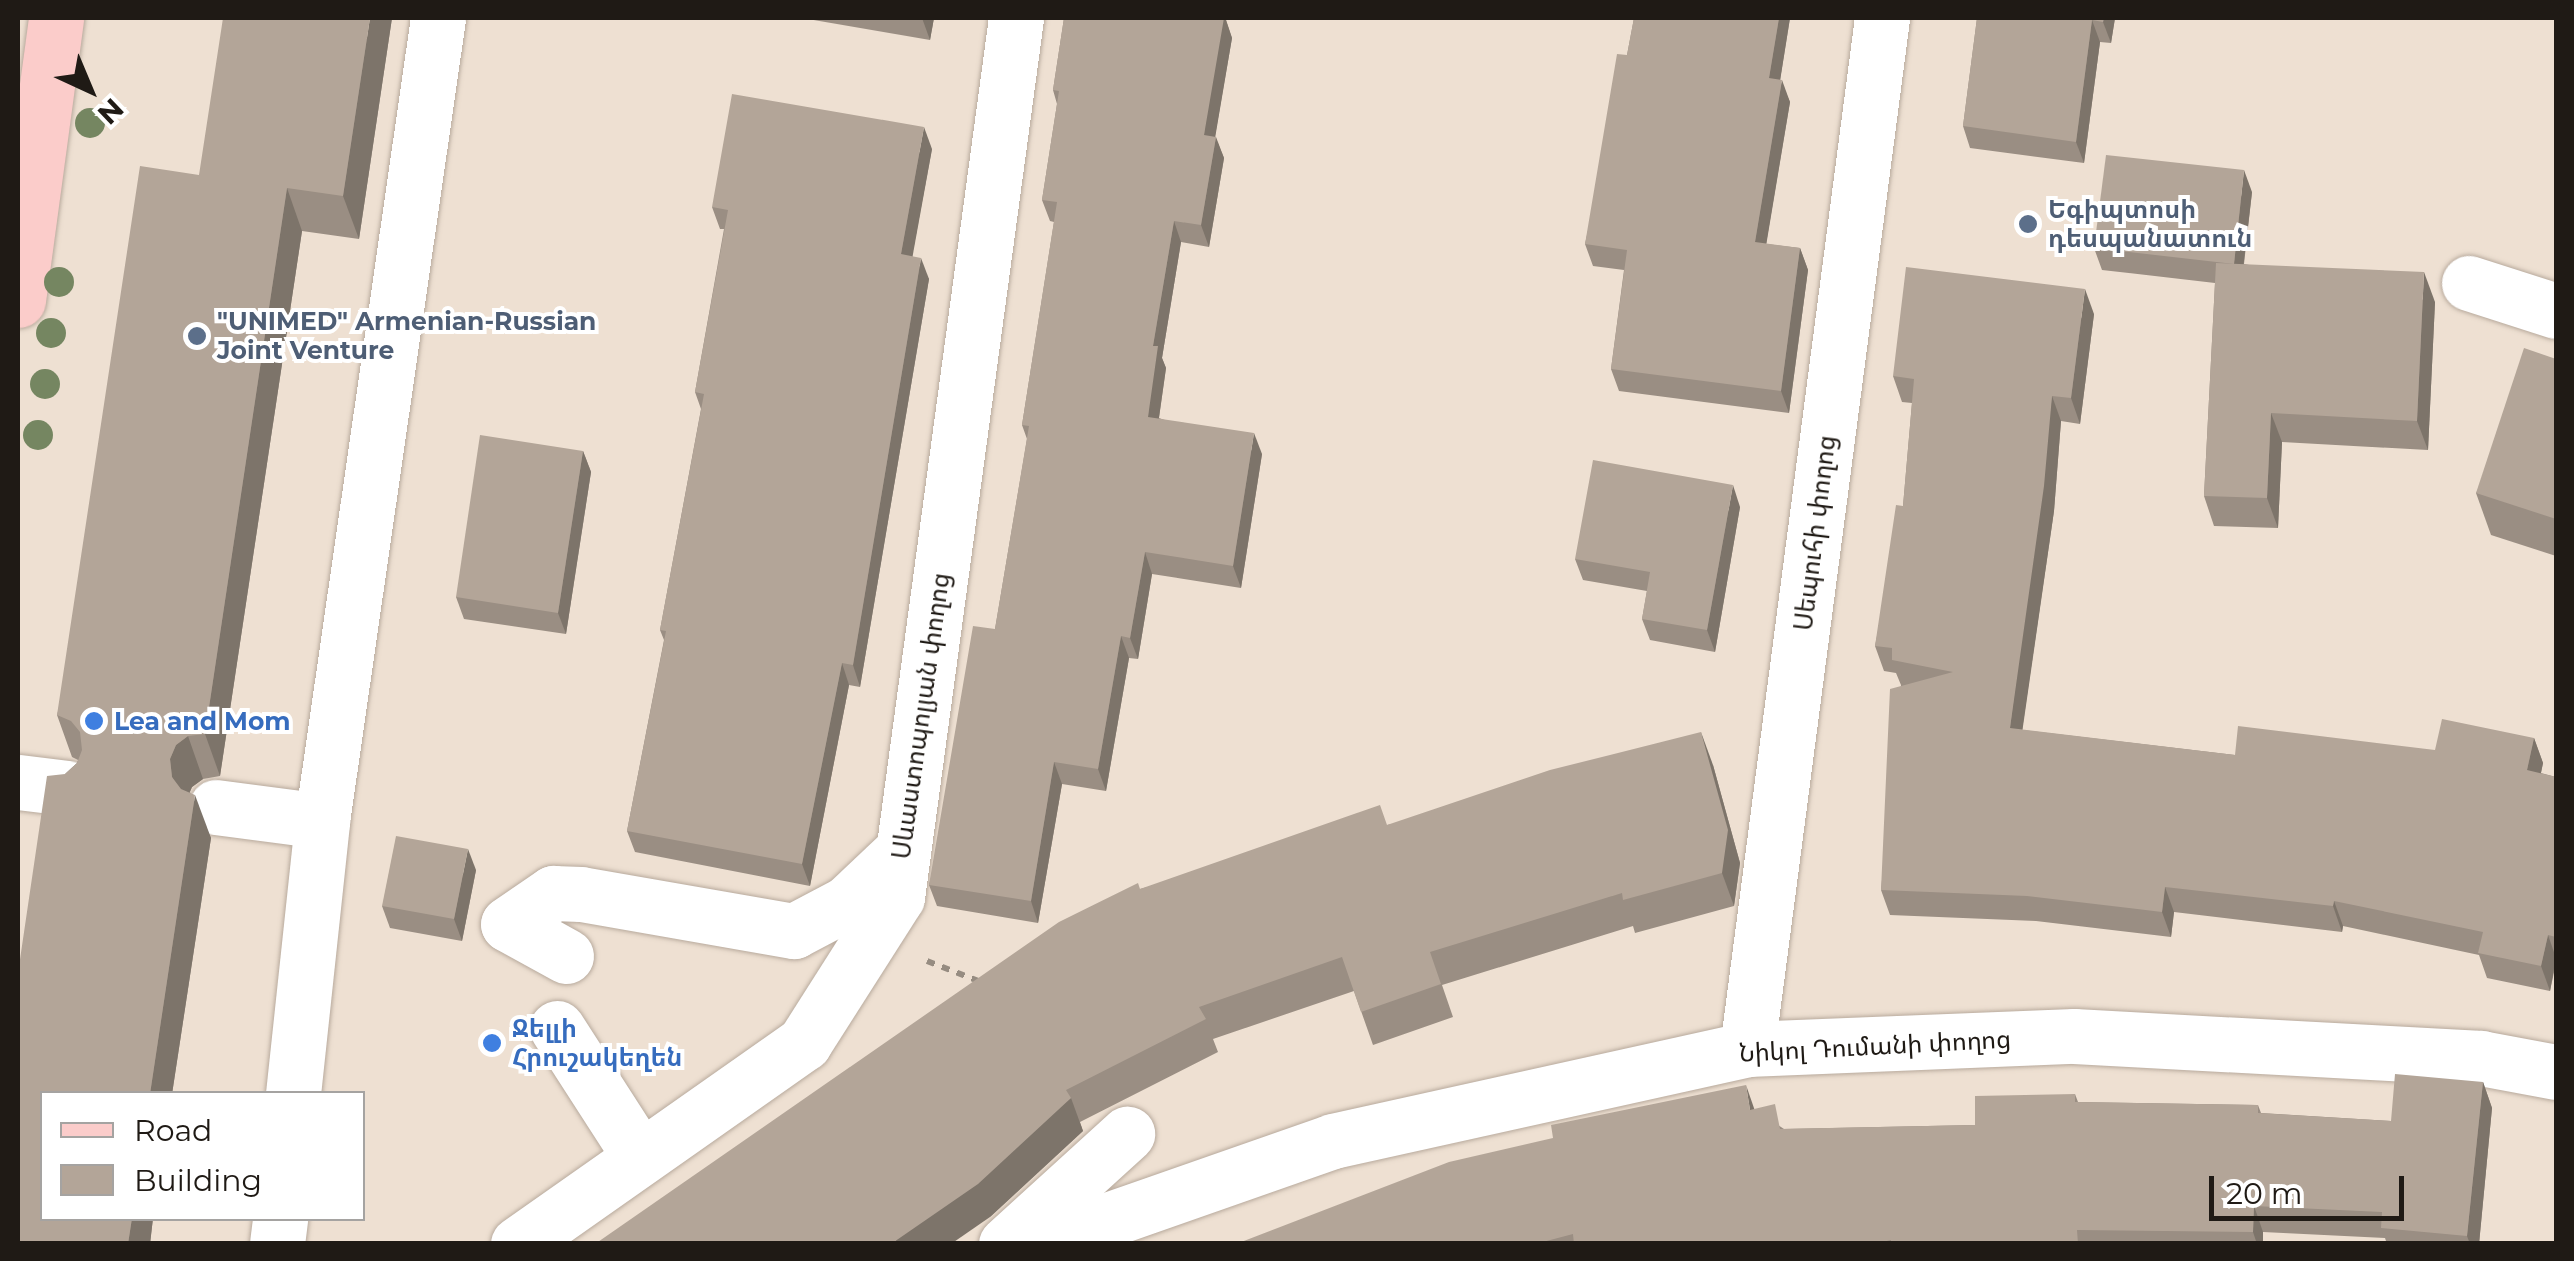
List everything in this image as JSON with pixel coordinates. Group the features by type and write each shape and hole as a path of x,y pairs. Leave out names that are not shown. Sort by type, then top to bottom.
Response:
{"main road":[{"path":"18,300 56,18"}],"street":[{"path":"293,1091 322,822 438,18"},
{"name":"Սևաստոպոլյան փողոց","path":"518,1244 804,1043 897,897 1016,18"},
{"name":"Սեպուհի փողոց","path":"1747,1049 1882,18"},
{"path":"2469,283 2556,311"},
{"path":"216,808 322,822"},
{"path":"566,956 508,924 553,893 580,894 794,932 847,903 903,850"},
{"path":"557,1028 640,1157"},
{"name":"Նիկոլ Դումանի փողոց","path":"1038,1244 1333,1140 1747,1049 2074,1036 2481,1058 2556,1072"},
{"path":"1006,1244 1127,1134"}],"path":[{"path":"871,939 997,988"}],"building":[{"path":"223,18 370,18 343,196 287,188 205,734 188,736 176,745 170,759 172,777 181,789 195,795 150,1091 40,1091 40,1221 132,1221 128,1244 18,1244 18,973 47,776 65,774 77,763 82,750 80,732 71,721 57,715 140,166 199,175"},
{"path":"1064,18 1224,18 1204,135 1216,137 1201,225 1174,221 1153,346 1158,346 1148,417 1254,433 1233,566 1145,552 1130,638 1121,636 1098,769 1054,762 1031,901 929,885 973,626 995,629 1029,426 1022,425 1057,202 1042,200 1059,91 1053,90"},
{"path":"1634,18 1779,18 1769,78 1782,80 1755,242 1800,248 1781,391 1611,369 1627,250 1585,244 1617,54 1627,55"},
{"path":"1977,18 2104,18 2103,22 2092,20 2076,142 1963,126"},
{"path":"732,94 924,127 901,254 921,258 853,665 842,663 802,864 627,831 666,631 660,630 704,394 695,392 728,210 712,207"},
{"path":"2106,155 2244,170 2234,264 2094,248"},
{"path":"2216,263 2424,272 2417,421 2271,413 2267,498 2204,496"},
{"path":"1906,267 2085,289 2071,398 2052,396 2044,486 2010,728 2235,755 2238,726 2435,750 2442,719 2534,738 2527,770 2556,777 2556,937 2548,935 2541,966 2478,953 2483,932 2334,901 2333,906 2165,887 2162,912 2027,896 1881,890 1890,689 1953,672 1892,660 1892,648 1875,646 1896,505 1903,506 1914,379 1893,376"},
{"path":"2524,348 2556,359 2556,519 2476,493"},
{"path":"480,435 583,451 558,613 456,597"},
{"path":"1593,460 1733,485 1707,630 1642,619 1650,572 1575,559"},
{"path":"1701,732 1728,830 1722,873 1623,900 1622,893 1430,952 1441,984 1361,1012 1342,957 1199,1007 1206,1019 1066,1090 1071,1098 978,1184 891,1244 595,1244 1059,922 1138,883 1140,889 1380,805 1387,825 1550,770"},
{"path":"396,836 468,849 454,919 382,906"},
{"path":"2395,1074 2483,1082 2467,1236 2381,1228 2382,1212 2254,1206 2253,1232 2077,1230 2078,1244 1891,1244 1891,1240 1874,1244 1574,1244 1573,1234 1535,1244 1236,1244 1449,1162 1553,1138 1551,1125 1746,1085 1750,1110 1775,1104 1780,1129 1975,1125 1975,1096 2075,1094 2075,1102 2258,1105 2258,1113 2391,1121"}],"place":[{"name":"Եգիպտոսի դեսպանատուն","path":"2028,224"},
{"name":"\"UNIMED\" Armenian-Russian Joint Venture","path":"197,336"},
{"name":"Lea and Mom","path":"94,721"},
{"name":"Ջելլի Հրուշակեղեն","path":"492,1043"}]}
